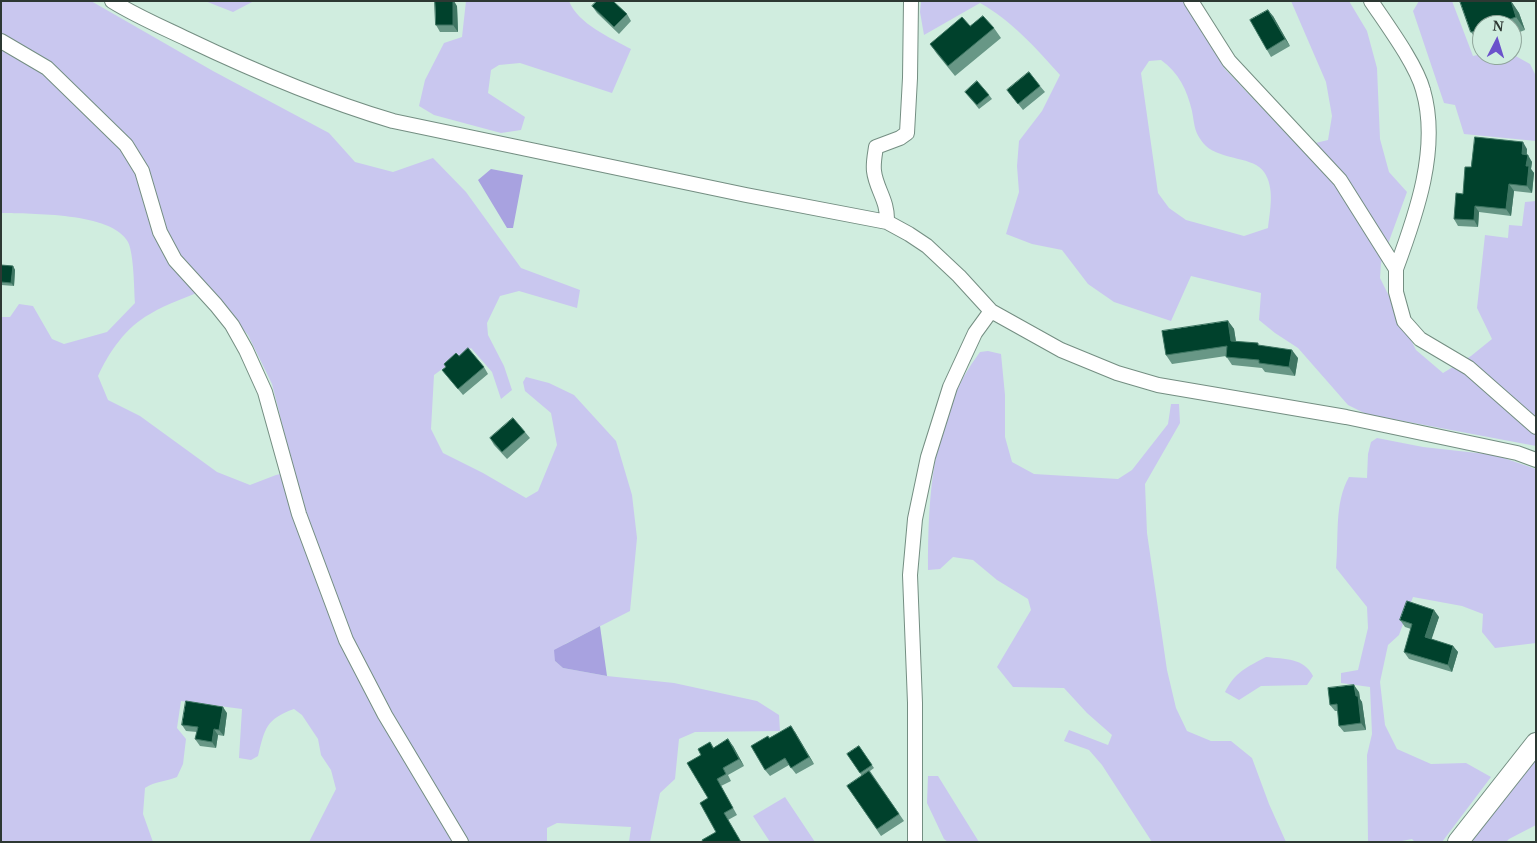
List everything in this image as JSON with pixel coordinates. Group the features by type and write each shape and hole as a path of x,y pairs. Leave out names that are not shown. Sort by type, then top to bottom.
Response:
{"main road":[{"path":"1458,842 1536,743"}],"street":[{"path":"112,1 218,54 290,86 348,108 393,121 746,195 887,222 927,246 959,276 991,311 1061,350 1117,373 1158,385 1346,417 1518,453 1536,460"},
{"path":"887,222 888,210 874,172 876,147 900,138 907,133 911,1"},
{"path":"1190,1 1230,61 1340,180 1396,269"},
{"path":"1372,1 1412,66 1423,89 1428,115 1428,147 1421,190 1411,229 1396,269 1396,292 1404,321 1420,339 1469,368 1536,427"},
{"path":"1,41 47,68 126,145 142,171 160,232 174,260 232,324 265,392 299,514 346,640 385,714 461,842"},
{"path":"915,842 915,703 910,575 915,518 928,457 950,387 975,333 991,311"}],"shaded area":[{"path":"1,1 91,1 213,71 329,133 355,162 393,172 433,158 466,192 521,268 580,290 577,308 519,291 500,296 487,323 488,335 504,366 512,390 501,399 492,372 471,348 434,375 431,429 443,453 526,498 538,491 557,445 551,413 525,391 523,382 526,377 549,383 574,395 616,441 632,495 637,538 630,611 565,644 555,661 563,668 607,676 674,683 757,701 779,715 780,731 695,732 679,739 675,779 660,793 650,842 629,842 631,827 557,823 547,828 547,842 309,842 336,789 331,770 321,755 318,739 302,715 294,709 272,721 265,731 258,756 251,760 239,758 242,709 181,701 177,728 186,739 183,764 177,777 145,788 143,814 153,842 1,842 1,317 10,317 19,304 33,306 52,339 64,344 107,332 135,303 133,263 130,247 119,232 106,225 89,220 50,215 1,213","holes":["208,288 248,335 272,384 294,471 276,475 250,485 217,472 140,416 108,400 98,376 107,358 119,341 141,319 171,303"]},
{"path":"205,1 254,1 233,12"},
{"path":"466,1 569,1 573,9 587,23 631,49 612,93 520,63 499,65 491,70 488,93 525,117 521,130 501,133 434,115 419,106 425,80 444,43 462,37"},
{"path":"921,1 1184,1 1225,69 1299,147 1328,140 1332,116 1326,82 1291,1 1349,1 1367,31 1377,68 1380,139 1389,172 1407,192 1381,263 1380,278 1416,350 1443,373 1471,356 1492,339 1477,308 1485,235 1508,238 1509,225 1522,226 1525,202 1536,201 1536,446 1366,414 1348,405 1298,348 1259,320 1261,293 1191,276 1171,321 1114,302 1088,284 1062,250 1032,244 1006,234 1019,192 1017,166 1019,141 1042,111 1060,75 1013,26 980,3 924,35 920,12","holes":["1161,60 1173,70 1185,89 1196,130 1206,146 1212,151 1260,167 1264,172 1271,192 1268,228 1244,236 1186,220 1169,208 1158,193 1141,73 1149,61"]},
{"path":"1419,1 1452,1 1472,53 1472,65 1522,65 1522,60 1530,64 1536,76 1536,141 1464,134 1455,105 1444,103 1413,11"},
{"path":"491,169 523,175 513,228 507,228 478,180"},
{"path":"988,351 1001,354 1005,395 1005,437 1012,462 1034,474 1118,479 1132,470 1168,424 1171,404 1179,404 1180,423 1145,484 1147,533 1167,670 1176,708 1187,731 1211,741 1231,741 1252,758 1269,804 1286,842 1152,842 1102,765 1089,750 1064,741 1069,730 1108,745 1112,735 1087,713 1064,688 1013,687 997,667 1031,610 1028,599 997,580 973,560 953,557 940,569 928,570 929,513 936,456 942,429 964,376 980,352"},
{"path":"1377,438 1423,447 1495,455 1536,469 1536,643 1495,648 1482,632 1483,614 1462,606 1413,597 1399,635 1388,645 1380,682 1385,725 1397,749 1431,764 1466,763 1491,777 1442,842 1415,842 1412,839 1397,842 1368,842 1367,755 1372,734 1370,687 1341,683 1341,673 1358,670 1368,628 1367,607 1336,568 1339,509 1344,487 1349,477 1367,478 1368,454 1371,442"},
{"path":"600,626 607,676 563,668 555,661 554,650"},
{"path":"1266,657 1293,660 1305,666 1313,676 1307,685 1261,686 1239,700 1225,692 1237,675 1247,667"},
{"path":"1536,758 1536,825 1506,842 1471,842"},
{"path":"928,776 938,776 979,842 948,842 944,839 927,803"},
{"path":"785,797 815,842 770,842 753,816"}],"building":[{"path":"435,1 453,1 453,25 436,25"},
{"path":"597,1 613,1 627,14 614,27 592,6"},
{"path":"1460,1 1511,1 1515,15 1472,15 1471,32"},
{"path":"1268,10 1285,39 1267,50 1250,20"},
{"path":"983,16 994,28 948,66 930,44 962,17 970,26"},
{"path":"1029,72 1040,86 1018,104 1007,90"},
{"path":"977,81 989,95 977,105 965,92"},
{"path":"1475,137 1523,142 1522,154 1528,155 1526,166 1529,166 1527,186 1509,184 1506,209 1475,206 1474,220 1454,219 1456,193 1463,194 1465,167 1471,167"},
{"path":"1,265 13,266 11,283 1,282"},
{"path":"1228,321 1231,341 1258,343 1258,345 1292,350 1289,367 1259,363 1259,360 1226,357 1227,346 1166,355 1162,331"},
{"path":"468,348 484,367 458,389 442,370 446,367 444,364 456,353 459,356"},
{"path":"513,418 525,432 502,452 490,438"},
{"path":"1407,601 1434,610 1425,637 1453,646 1448,665 1404,652 1412,624 1400,620"},
{"path":"1354,685 1356,696 1358,696 1361,723 1339,726 1337,704 1330,705 1328,688"},
{"path":"186,701 223,707 219,730 214,729 212,742 195,739 198,727 182,725"},
{"path":"791,726 809,757 791,768 785,758 765,770 751,746"},
{"path":"728,739 739,759 723,768 726,774 717,779 733,808 724,813 741,842 703,842 702,840 716,832 700,803 708,798 687,763 701,755 698,749 710,742 713,748"},
{"path":"859,746 872,765 860,773 847,754"},
{"path":"869,771 899,814 877,829 847,786"}]}
